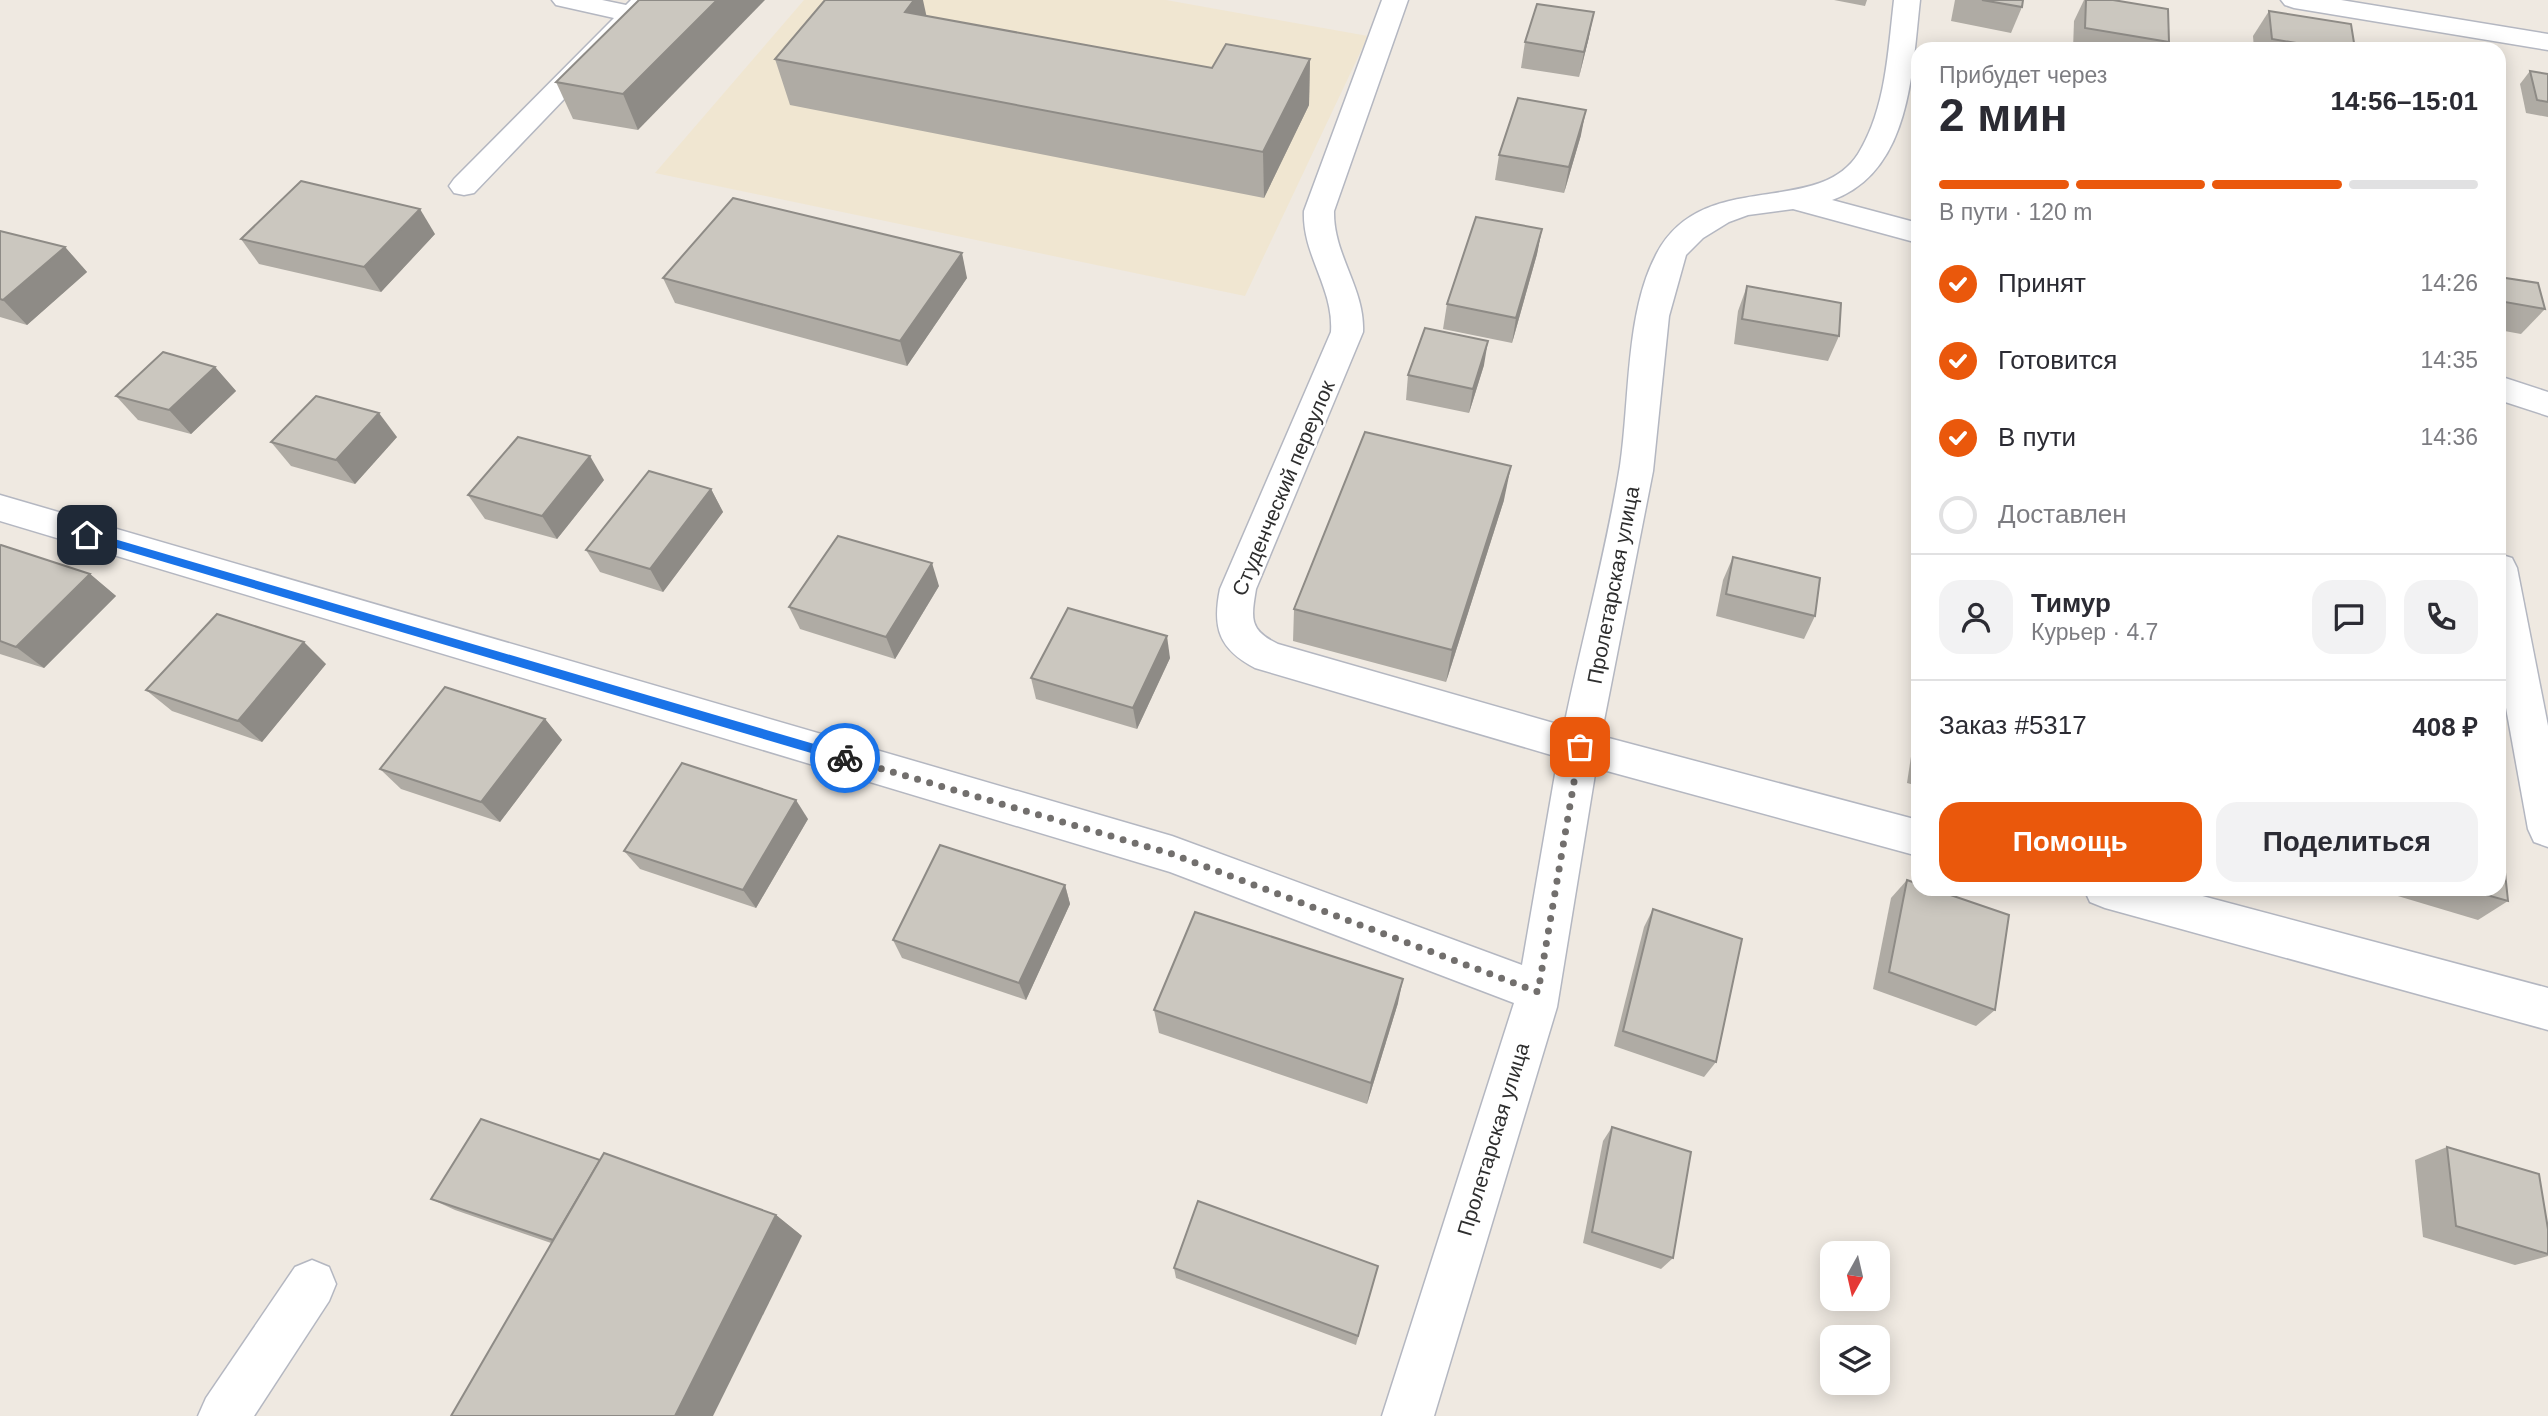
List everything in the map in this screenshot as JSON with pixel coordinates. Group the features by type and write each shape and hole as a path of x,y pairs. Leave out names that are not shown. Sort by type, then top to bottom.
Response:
{"street":[{"path":"565,0 639,7"},
{"name":"Студенческий переулок","path":"1395,0 1319,211 1316,227 1346,300 1350,316 1347,332 1238,589 1233,614 1236,634 1250,649 1269,657 1580,747"},
{"name":"Пролетарская улица","path":"1408,1416 1538,992 1580,747 1636,467 1653,321 1666,265 1676,246 1692,230 1722,214 1758,203 1796,201 1825,194 1846,182 1866,164 1882,135 1894,97 1907,0"},
{"path":"2294,0 2548,42"},
{"path":"464,186 639,7"},
{"path":"1796,201 1911,231"},
{"path":"2506,390 2548,404"},
{"path":"0,508 1172,854 1538,992"},
{"path":"2506,605 2548,829"},
{"path":"1580,747 1911,836"},
{"path":"2131,896 2548,1009"},
{"path":"224,1416 312,1284"}],"shaded area":[{"path":"804,0 1166,0 1368,36 1245,296 655,173"}],"building":[{"path":"639,0 717,0 623,94 556,82"},
{"path":"825,0 914,0 905,12 1212,68 1226,44 1310,59 1263,152 775,59"},
{"path":"1982,0 2023,0 2022,7"},
{"path":"2086,0 2113,0 2168,9 2169,42 2085,28"},
{"path":"1537,4 1594,12 1584,52 1525,42"},
{"path":"2269,11 2351,24 2354,42 2290,42 2272,39"},
{"path":"2530,71 2548,74 2548,102 2537,100"},
{"path":"1518,98 1586,110 1569,167 1499,155"},
{"path":"301,181 420,209 364,267 241,239"},
{"path":"733,198 962,253 900,341 663,278"},
{"path":"1476,217 1542,229 1516,318 1447,304"},
{"path":"0,231 65,247 3,300 0,299"},
{"path":"2506,278 2538,283 2545,309 2506,302"},
{"path":"1747,286 1841,303 1839,336 1742,319"},
{"path":"1425,328 1488,341 1473,389 1408,375"},
{"path":"163,352 215,367 169,410 116,396"},
{"path":"316,396 379,413 336,460 271,442"},
{"path":"1365,432 1511,466 1452,650 1294,609"},
{"path":"518,437 590,456 542,516 468,495"},
{"path":"649,471 711,489 650,569 586,550"},
{"path":"838,536 932,563 886,637 789,607"},
{"path":"1,545 90,574 16,647 0,641"},
{"path":"1733,557 1820,578 1815,616 1726,594"},
{"path":"1068,608 1167,636 1133,708 1031,678"},
{"path":"217,614 304,642 238,721 146,690"},
{"path":"445,687 545,719 481,802 380,769"},
{"path":"682,763 796,800 743,890 624,851"},
{"path":"940,845 1065,885 1019,983 893,940"},
{"path":"1907,880 1911,881 1911,896 1953,896 2009,915 1995,1010 1889,972"},
{"path":"2506,882 2508,901 2490,896 2506,896"},
{"path":"1653,909 1742,939 1716,1062 1623,1031"},
{"path":"1195,912 1403,979 1371,1083 1154,1010"},
{"path":"481,1119 600,1160 553,1240 431,1199"},
{"path":"1612,1127 1691,1152 1673,1258 1592,1232"},
{"path":"2447,1147 2539,1174 2548,1229 2548,1254 2456,1226"},
{"path":"604,1153 776,1215 675,1416 451,1416"},
{"path":"1198,1201 1378,1266 1358,1336 1174,1268"}],"way so far":[{"path":"845,758 1172,854 1538,992 1580,747"}],"route":[{"path":"87,535 845,758"}]}
